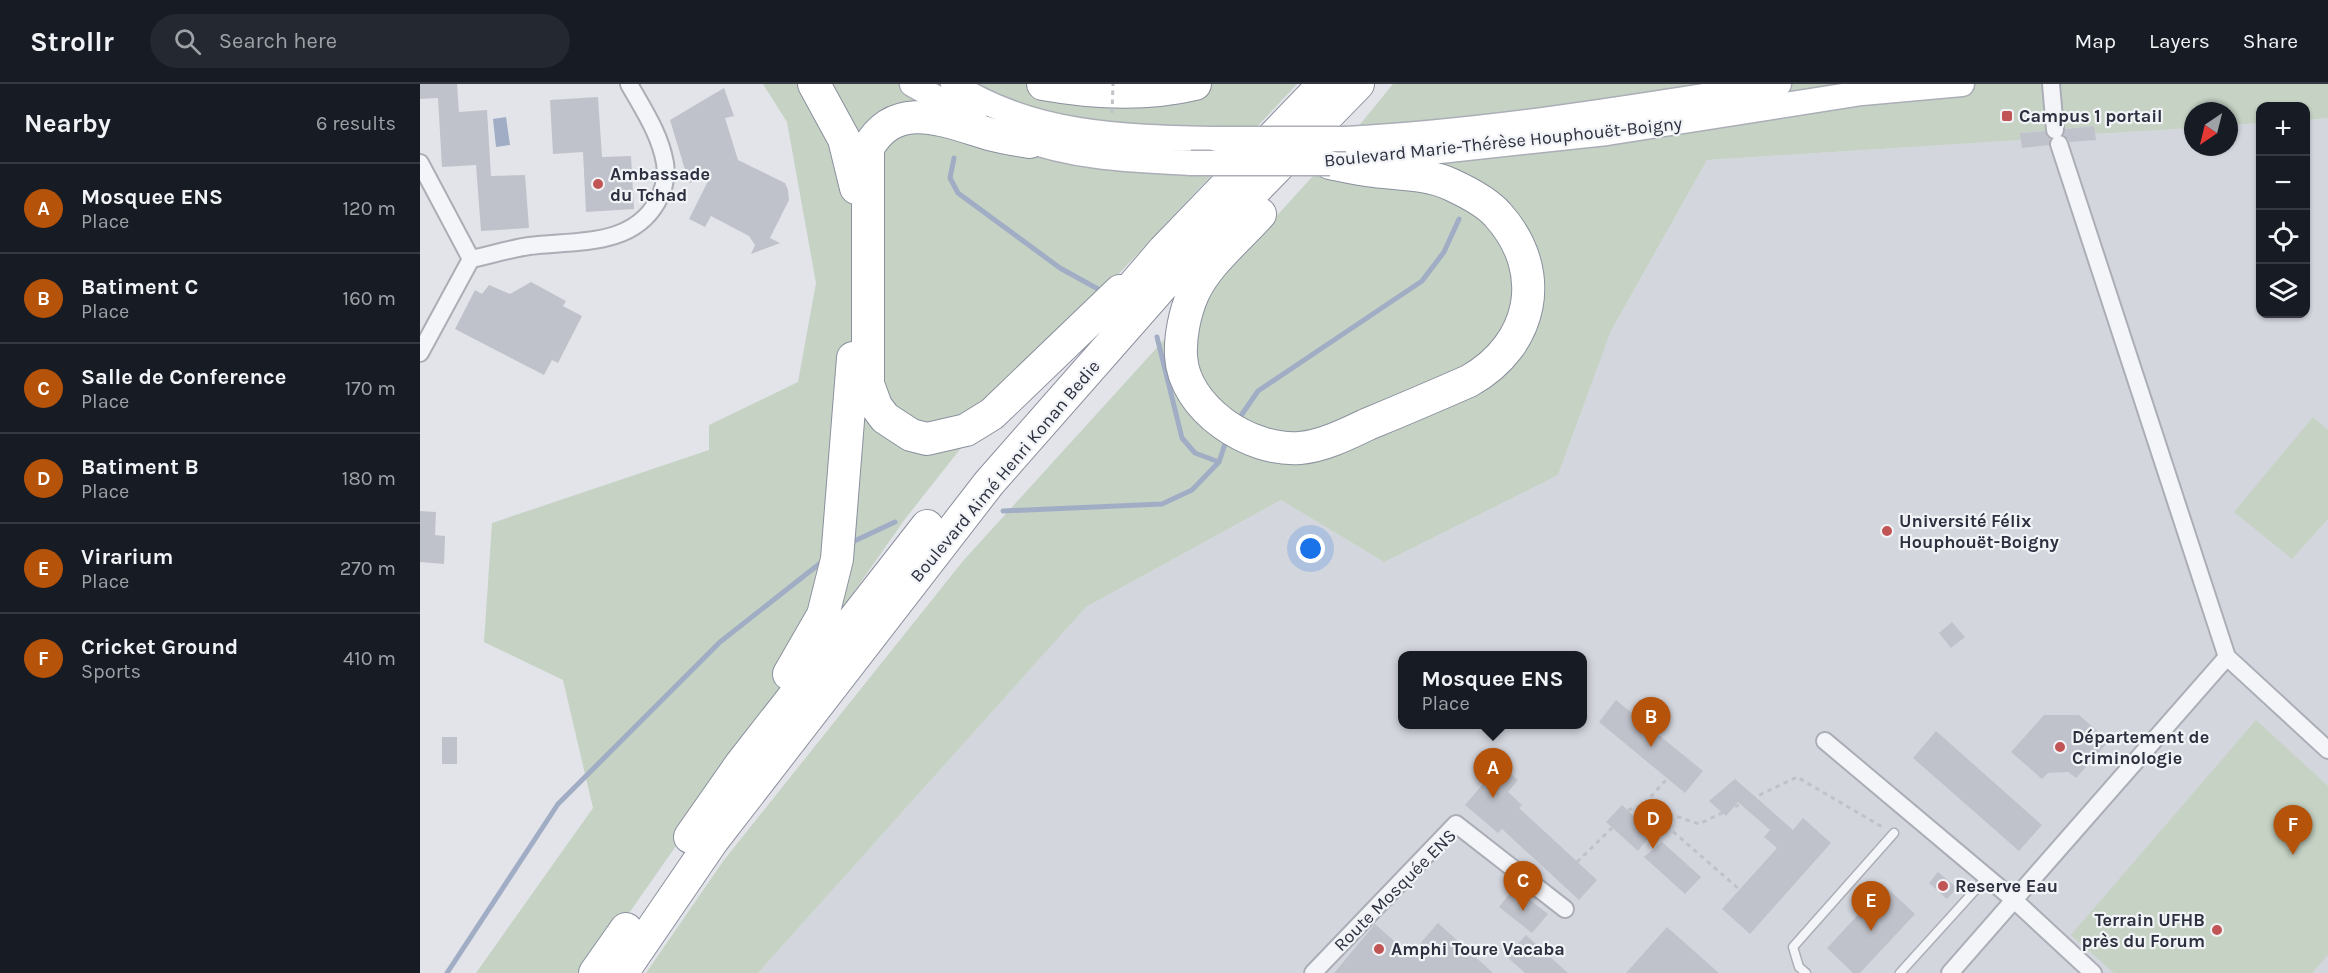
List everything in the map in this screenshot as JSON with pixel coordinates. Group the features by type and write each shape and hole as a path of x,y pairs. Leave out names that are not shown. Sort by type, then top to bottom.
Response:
{"highway":[{"path":"741,764 746,742 756,721 812,637 823,615 837,559 841,524 856,325 858,210 854,172 844,139 814,84"},
{"path":"1043,84 1082,91 1124,92 1195,84"},
{"name":"Boulevard Aimé Henri Konan Bedie","path":"621,973 713,840 947,518 1164,250 1324,84"},
{"name":"Boulevard Aimé Henri Konan Bedie","path":"595,973 741,764 909,549 989,483 1171,276 1358,84"},
{"path":"1338,151 1450,184 1497,214 1523,258 1527,310 1519,334 1506,353 1489,370 1469,381 1329,441 1301,448 1280,448 1261,444 1231,429 1204,407 1191,388 1181,358 1183,325 1193,292 1214,264 1378,84"},
{"path":"1030,142 996,136 937,119 907,117 876,134 868,148 868,384 876,406 897,428 911,435 927,438 950,435 966,430 992,414 1164,250"}],"main road":[{"name":"Boulevard Marie-Thérèse Houphouët-Boigny","path":"912,84 971,119 1030,142 1085,155 1191,163 1608,133 1862,93 1962,84"},
{"name":"Boulevard Marie-Thérèse Houphouët-Boigny","path":"953,84 1019,116 1049,126 1088,134 1142,138 1217,139 1338,151 1410,134 1649,104 1779,84"}],"street":[{"path":"420,354 471,259 528,246 616,236 637,226 653,209 665,189 665,165 658,139 629,84"},
{"path":"2051,84 2057,137 2227,657 2328,750"},
{"path":"420,163 471,259"},
{"path":"1950,973 2013,898 2227,657"},
{"path":"1825,741 2013,898 2093,973"},
{"name":"Route Mosquée ENS","path":"1313,973 1456,824 1565,909"}],"lane":[{"path":"1806,973 1799,967 1793,948 1894,833"},
{"path":"1900,973 1987,876"}],"path":[{"path":"1112,113 1113,84"},
{"path":"1628,810 1643,806 1699,824 1797,777 1894,833"},
{"path":"1643,806 1667,778"},
{"path":"1643,806 1740,889"},
{"path":"1577,861 1612,828"}],"shaded area":[{"name":"Université Félix Houphouët-Boigny","path":"2328,118 2328,973 758,973 1086,607 1281,500 1384,562 1558,475 1611,331 1707,160 2020,140 2020,133 2094,126 2096,134 2184,129 2184,156 2238,156 2238,124 2256,123 2256,318 2310,318 2310,120"}],"green space":[{"path":"763,84 1297,84 991,410 905,519 587,973 476,973 593,808 563,680 484,642 492,523 709,450 709,425 798,382 816,283 787,122"},
{"path":"1393,84 2328,84 2328,118 2310,120 2310,102 2256,102 2256,123 2238,124 2238,102 2184,102 2184,129 2095,134 2094,126 2021,133 2021,140 1707,160 1611,331 1558,475 1384,562 1281,500 1086,607 758,973 646,973 724,860 963,561 1362,122"},
{"path":"2313,417 2328,430 2328,519 2292,559 2234,512"},
{"path":"2256,720 2328,786 2328,955 2312,973 2114,973 2071,935"}],"water":[{"path":"506,117 510,145 496,147 493,119"}],"building":[{"path":"420,84 457,84 459,112 487,110 491,176 525,175 529,228 481,231 476,165 442,167 438,98 420,99"},
{"path":"724,88 734,116 725,118 738,160 785,183 788,190 789,200 770,238 780,243 751,254 755,245 749,236 711,216 705,227 689,219 710,177 689,183 670,120"},
{"path":"598,97 602,157 631,156 634,209 586,212 583,152 553,154 550,100"},
{"path":"2094,126 2096,140 2070,142 2064,135 2065,129"},
{"path":"2045,131 2050,139 2049,145 2022,148 2020,133"},
{"path":"531,282 566,301 563,306 582,316 558,363 552,360 544,375 455,329 475,290 482,294 489,285 510,294"},
{"path":"420,511 436,512 435,535 445,536 444,564 420,562"},
{"path":"1952,622 1965,637 1951,648 1939,633"},
{"path":"1616,700 1703,771 1685,793 1599,722"},
{"name":"Département de Criminologie","path":"2044,715 2079,715 2109,741 2076,778 2068,772 2048,773 2042,779 2011,752"},
{"path":"1936,731 2042,825 2019,851 1913,758"},
{"path":"442,737 457,737 457,764 442,764"},
{"path":"1500,764 1518,780 1508,792 1522,805 1519,808 1597,880 1579,900 1502,829 1498,833 1465,805"},
{"path":"1735,779 1793,830 1803,818 1831,843 1750,934 1722,909 1777,848 1764,837 1770,830 1738,802 1726,816 1709,801"},
{"path":"1622,805 1652,833 1638,851 1606,822"},
{"path":"1662,842 1701,877 1685,894 1644,857"},
{"name":"Reserve Eau","path":"1938,872 1957,888 1947,899 1929,883"},
{"path":"1885,886 1915,914 1860,973 1853,973 1827,948"},
{"path":"1514,888 1548,914 1532,933 1499,907"},
{"path":"1438,923 1493,973 1334,973 1375,924 1410,955"},
{"path":"1667,927 1719,973 1626,973"},
{"path":"1526,935 1568,973 1525,973 1506,956"}],"waterway":[{"path":"954,158 950,178 958,193 1060,268 1098,289"},
{"path":"1238,420 1258,391 1422,281 1444,252 1459,219"},
{"path":"1157,337 1182,438 1195,453 1219,462"},
{"path":"1003,511 1162,504 1192,490 1219,462 1227,438"},
{"path":"848,544 895,522"},
{"path":"447,973 558,804 720,642 823,561"}],"place":[{"name":"Campus 1 portail","path":"2007,116"},
{"name":"Ambassade du Tchad","path":"598,184"},
{"name":"Université Félix Houphouët-Boigny","path":"1887,531"},
{"name":"Batiment C","path":"1651,747"},
{"name":"Département de Criminologie","path":"2060,747"},
{"name":"Mosquee ENS","path":"1493,798"},
{"name":"Batiment B","path":"1653,849"},
{"name":"Cricket Ground","path":"2293,855"},
{"name":"Reserve Eau","path":"1943,886"},
{"name":"Salle de Conference","path":"1523,911"},
{"name":"Terrain UFHB près du Forum","path":"2217,930"},
{"name":"Virarium","path":"1871,931"},
{"name":"Amphi Toure Vacaba","path":"1379,949"}]}
